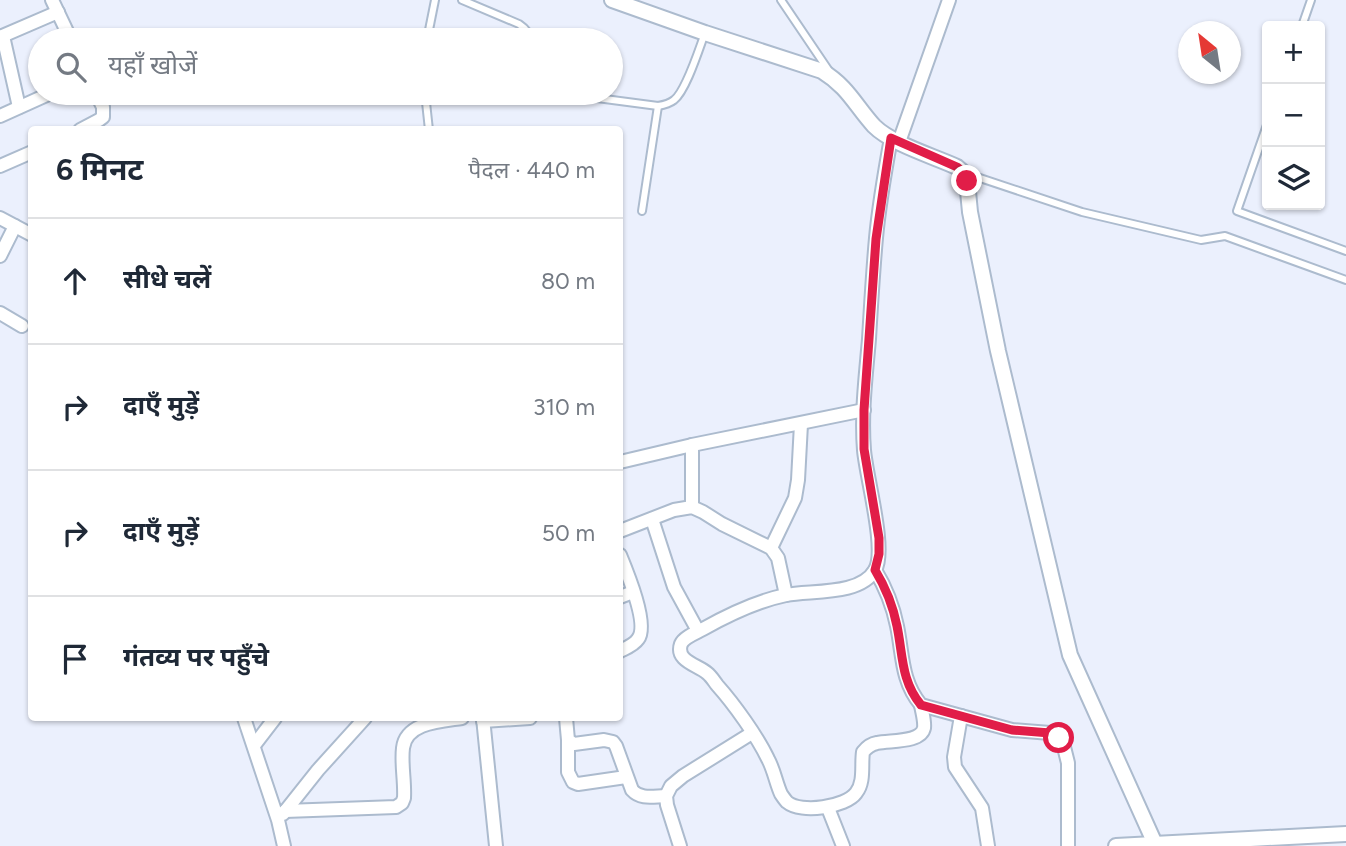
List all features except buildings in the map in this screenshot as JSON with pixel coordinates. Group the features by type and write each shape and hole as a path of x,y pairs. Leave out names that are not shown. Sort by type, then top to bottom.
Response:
{"street":[{"path":"612,0 822,71 848,92 875,127 895,140 957,167 964,173 998,351 1066,643 1156,845"},
{"path":"875,570 890,600 906,682 921,705 923,731 916,737 878,742 869,746 863,752 861,782 856,794 846,801 828,807 799,807 788,803 781,793 767,755 719,687 706,672 687,662 682,656 681,644 698,631 759,603 786,595 839,590 867,579 875,570 879,538 864,449 864,410 876,239 895,140 949,0"},
{"path":"19,107 2,37 55,6 65,28"},
{"path":"0,116 28,103"},
{"path":"88,126 103,117 102,105"},
{"path":"0,166 28,154"},
{"path":"0,218 28,232"},
{"path":"0,256 15,226"},
{"path":"0,313 22,326"},
{"path":"623,461 864,410"},
{"path":"771,548 795,498 802,424"},
{"path":"692,445 692,507"},
{"path":"623,530 674,510 692,507 771,548 780,564 786,595"},
{"path":"652,519 674,587 698,631"},
{"path":"623,564 642,617 639,639 623,650"},
{"path":"623,596 633,592"},
{"path":"921,705 1012,730 1050,733 1059,738 1068,763 1068,846"},
{"path":"961,716 955,766 982,808 988,846"},
{"path":"245,721 282,816 284,846"},
{"path":"255,744 273,721"},
{"path":"282,816 362,721"},
{"path":"406,721 411,732"},
{"path":"282,816 396,807 404,798 405,739 411,732 444,721"},
{"path":"483,721 496,846"},
{"path":"566,721 569,772 573,782 578,784 626,777"},
{"path":"680,846 667,805 666,796 671,786 752,733"},
{"path":"568,740 574,744 613,741 626,777 636,795 666,796"},
{"path":"828,807 843,846"},
{"path":"1116,846 1346,834"}],"lane":[{"path":"429,28 435,0"},
{"path":"462,0 525,28"},
{"path":"782,0 834,79"},
{"path":"1304,21 1311,0"},
{"path":"623,101 658,106 677,99 705,33"},
{"path":"426,105 428,126"},
{"path":"642,211 658,106"},
{"path":"1262,139 1237,211 1346,251"},
{"path":"964,173 1082,212 1201,240 1225,236 1346,281"}],"route":[{"path":"967,181 964,173 957,167 891,138 876,239 864,410 864,449 879,538 875,570 890,600 906,682 921,705 1012,730 1050,733 1059,738"}]}
